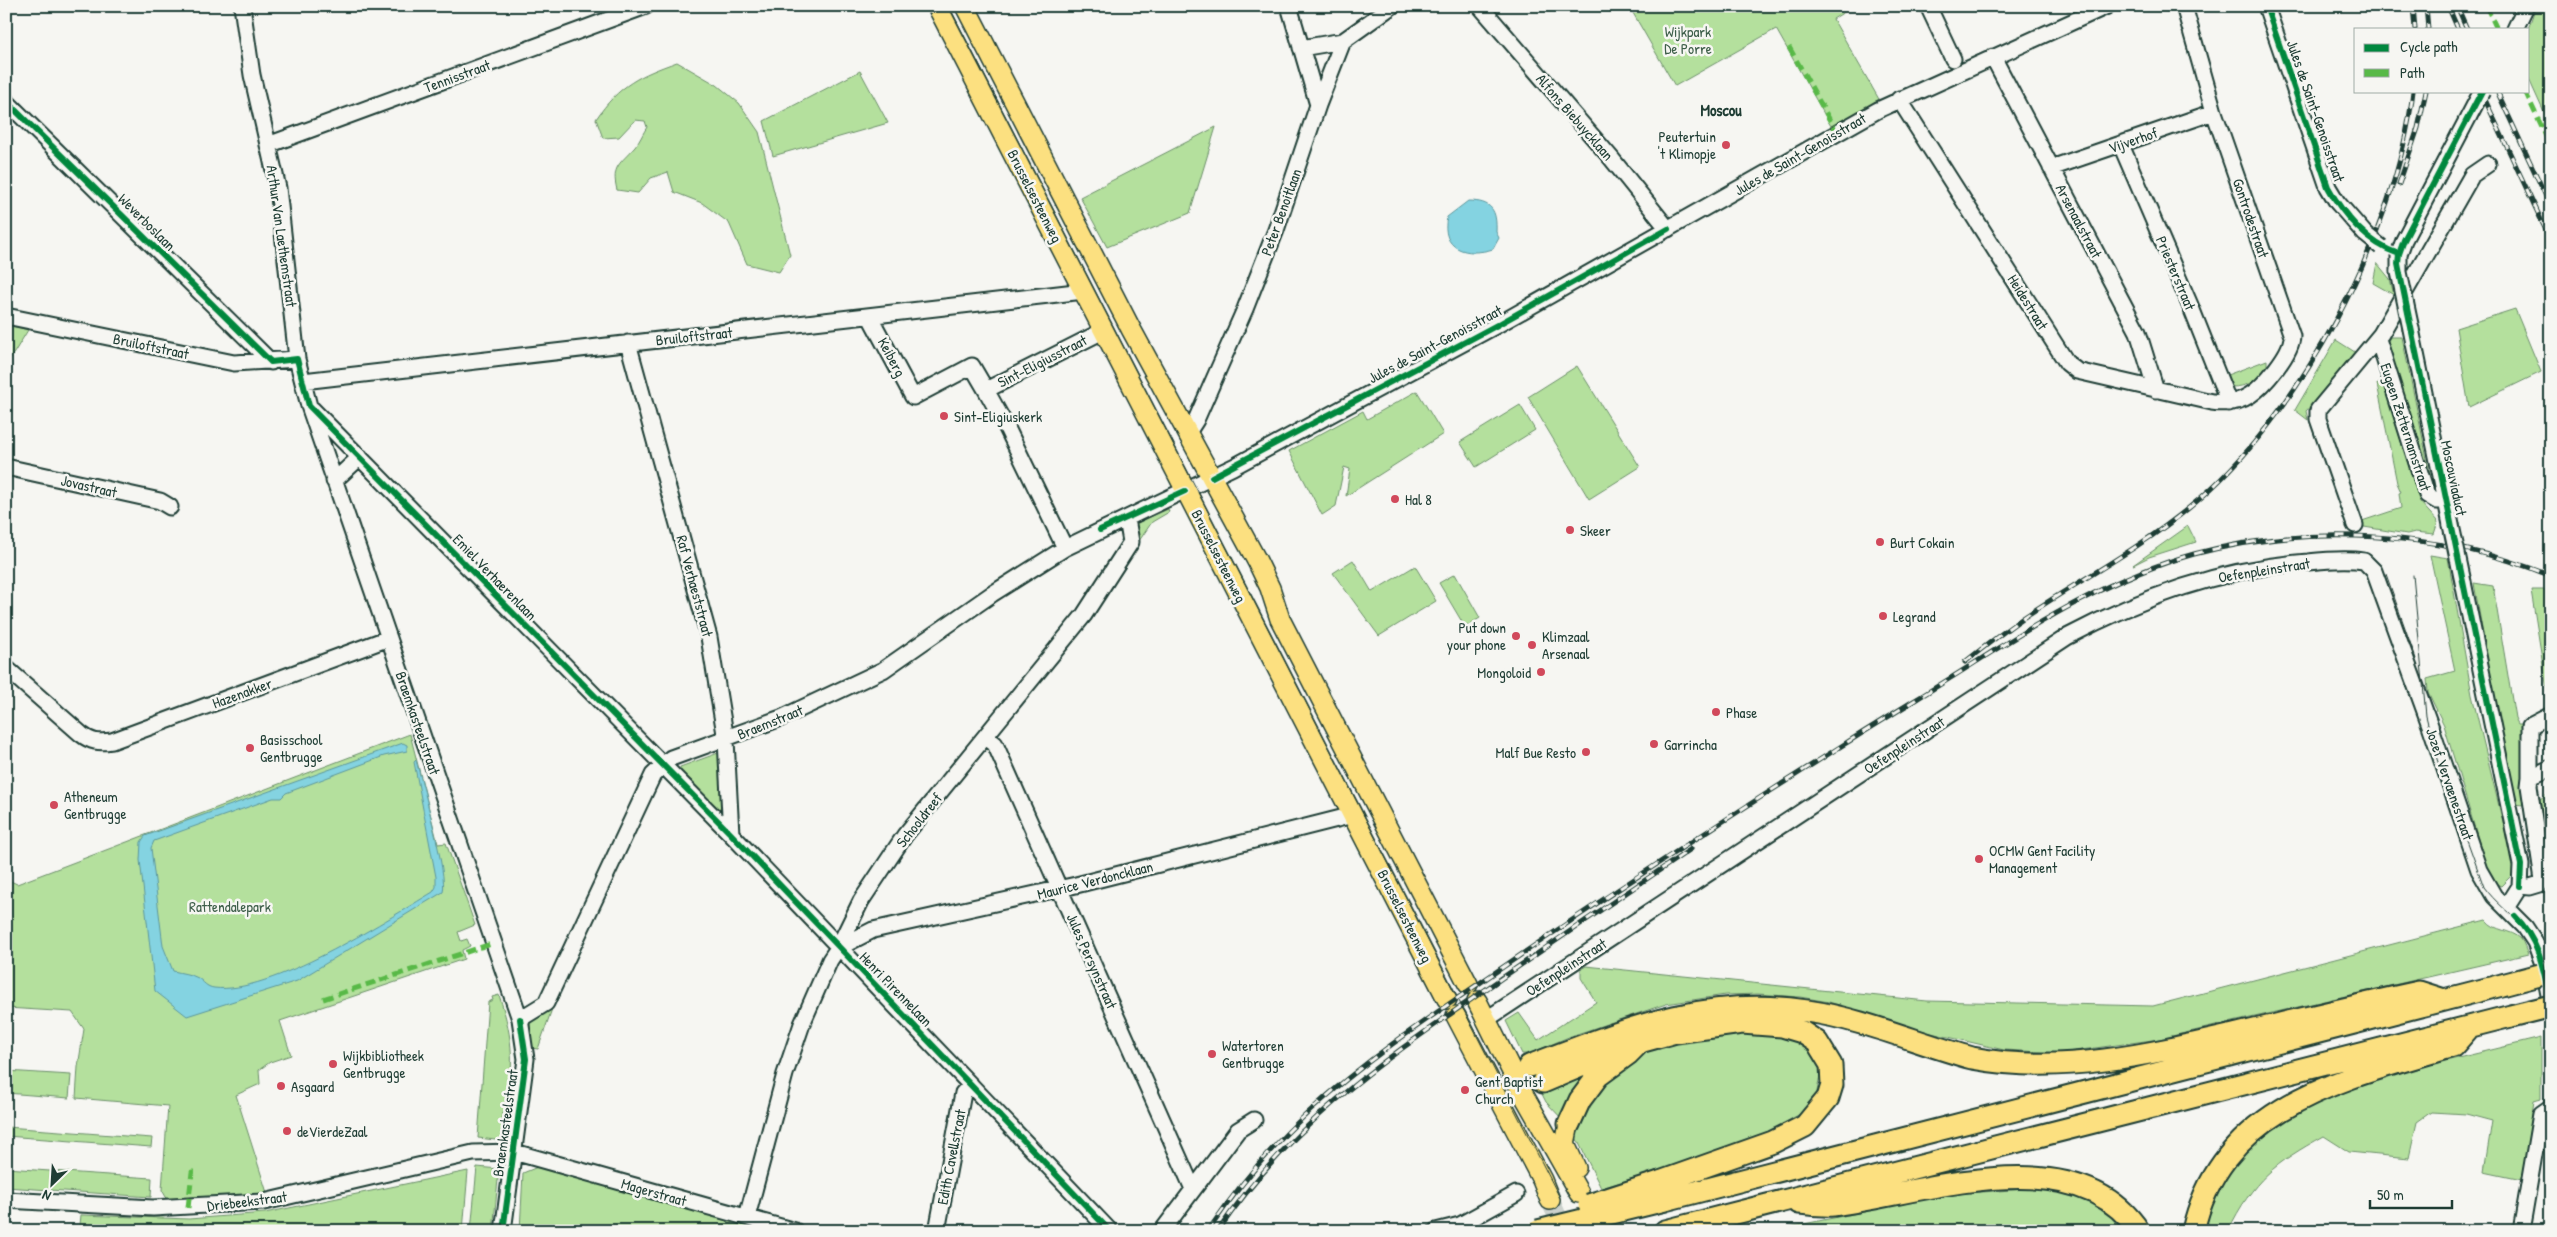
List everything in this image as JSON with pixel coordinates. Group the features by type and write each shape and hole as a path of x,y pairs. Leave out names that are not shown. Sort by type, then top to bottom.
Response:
{"highway":[{"path":"1538,1231 1663,1191 2444,1000 2551,972"},
{"path":"1521,1070 1656,1020 1706,1010 1760,1008 1808,1011 1972,1058 1997,1062 2047,1065 2095,1062 2165,1050 2419,992 2444,1000"},
{"path":"1669,1230 2551,1005"},
{"path":"1532,1231 1550,1215 1607,1200 1663,1191 1773,1142 1805,1126 1828,1098 1832,1085 1830,1065 1817,1042 1802,1032 1782,1026 1742,1023 1676,1032 1640,1042 1543,1082"},
{"path":"2193,1231 2205,1195 2222,1167 2241,1142 2261,1124 2307,1094 2453,1046 2470,1026"},
{"path":"1569,1124 1580,1100 1598,1076 1628,1054 1640,1042"},
{"path":"1781,1202 1832,1205 1915,1189 1970,1182 2044,1179 2072,1184 2093,1191 2114,1203 2132,1220 2139,1231"}],"main road":[{"name":"Brusselsesteenweg","path":"938,6 1447,999"},
{"name":"Brusselsesteenweg","path":"965,6 1131,329 1270,588 1280,619 1468,984"},
{"path":"1477,1001 1487,1020 1521,1070 1522,1092 1579,1193 1580,1176 1565,1144 1569,1124"},
{"path":"1456,1016 1542,1180 1550,1200"},
{"path":"1500,1100 1502,1085 1521,1070"},
{"path":"1500,1100 1543,1082"}],"street":[{"name":"Arthur Van Laethemstraat","path":"242,6 252,74 278,188 297,359 309,406"},
{"name":"Tennisstraat","path":"268,145 646,6"},
{"path":"1289,6 1318,105"},
{"path":"1301,48 1344,41 1392,6"},
{"name":"Alfons Biebuycklaan","path":"1480,6 1612,158 1668,229"},
{"path":"1928,6 1956,67"},
{"name":"Jules de Saint-Genoisstraat","path":"1185,491 1499,324 1956,67 1993,57 2107,6"},
{"name":"Gontrodestraat","path":"2184,6 2214,112 2292,336 2290,349 2262,385 2249,396 2229,403"},
{"name":"Jules de Saint-Genoisstraat","path":"2266,6 2328,187 2337,202 2365,234 2381,248 2398,254"},
{"path":"2515,28 2526,6"},
{"name":"Peter Benoitlaan","path":"1187,434 1196,420 1245,309 1276,230 1318,105 1344,41"},
{"name":"Arsenaalstraat","path":"1993,57 2138,332 2156,390"},
{"path":"2398,254 2481,92"},
{"name":"Heidestraat","path":"1899,99 2067,363 2077,370 2156,390 2212,402 2229,403"},
{"name":"Weverboslaan","path":"6,101 271,362"},
{"name":"Vijverhof","path":"2051,168 2214,112"},
{"name":"Priesterstraat","path":"2121,144 2229,403"},
{"name":"Eugeen Zetternamstraat","path":"2355,526 2317,415 2318,410 2378,339 2472,175 2488,164"},
{"name":"Moscouviaduct","path":"2398,254 2399,272 2521,865 2520,886"},
{"name":"Bruiloftstraat","path":"303,381 1084,291"},
{"name":"Bruiloftstraat","path":"6,316 234,363 297,359"},
{"name":"Keiberg","path":"870,317 913,397"},
{"name":"Sint-Eligiusstraat","path":"913,397 972,366 986,390 1103,331"},
{"name":"Eugeen Zetternamstraat","path":"2378,339 2427,495 2437,501 2446,501"},
{"name":"Raf Verhaeststraat","path":"628,343 709,637 726,740 731,834"},
{"path":"986,390 1006,426 1065,548"},
{"name":"Emiel Verhaerenlaan","path":"309,406 662,767"},
{"name":"Braemkasteelstraat","path":"309,406 520,1019 526,1059 502,1231"},
{"path":"334,481 360,457"},
{"name":"Jovastraat","path":"6,467 160,501 170,508"},
{"path":"1127,518 1185,491"},
{"name":"Braemstraat","path":"520,1019 546,1003 653,775 671,758 726,740 813,704 884,670 992,594 1065,548 1108,525 1127,518"},
{"name":"Schooldreef","path":"747,1217 785,1074 802,1024 830,960 838,948 861,901 905,835 1084,614 1130,542 1127,518"},
{"name":"Jozef Vervaenestraat","path":"2357,560 2364,561 2374,572 2431,728 2479,870 2494,896 2526,927 2535,942 2543,964 2551,1005"},
{"name":"Oefenpleinstraat","path":"1487,1020 2075,633 2141,601 2237,571 2290,563 2357,560"},
{"name":"Hazenakker","path":"6,668 81,734 95,742 112,741 389,638"},
{"path":"2506,908 2520,886 2530,887 2540,884 2543,880 2529,786 2530,726 2551,715"},
{"name":"Jules Persynstraat","path":"986,737 996,744 1193,1189"},
{"name":"Henri Pirennelaan","path":"662,767 731,834 1110,1231"},
{"path":"2530,776 2551,768"},
{"name":"Maurice Verdoncklaan","path":"838,948 873,930 1061,889 1352,815"},
{"name":"Edith Cavellstraat","path":"937,1231 964,1093 971,1085"},
{"path":"2520,1231 2541,1114 2551,1107"},
{"path":"1162,1231 1238,1130 1254,1120"},
{"name":"Magerstraat","path":"514,1152 795,1231"},
{"name":"Driebeekstraat","path":"6,1200 153,1208 264,1202 473,1153 514,1152"},
{"path":"1436,1231 1460,1225 1516,1194"}],"green space":[{"name":"Wijkpark De Porre","path":"1629,6 1854,6 1833,19 1880,101 1832,128 1776,29 1675,86"},
{"path":"2536,6 2551,6 2551,128 2530,81 2530,28 2528,28"},
{"path":"677,62 717,85 739,103 759,132 790,255 779,272 747,264 729,223 702,203 674,192 668,172 651,178 638,193 617,190 615,182 616,170 637,145 647,127 645,121 635,120 619,137 603,138 596,119 622,89 641,77"},
{"path":"860,71 888,123 773,156 764,121"},
{"path":"1216,127 1190,213 1107,247 1080,197"},
{"path":"2377,263 2390,279 2394,295 2373,283"},
{"path":"2515,309 2541,372 2469,407 2456,328"},
{"path":"6,324 28,330 6,366"},
{"path":"2390,337 2402,337 2433,488 2430,488 2388,341"},
{"path":"2336,340 2358,354 2306,411 2308,420 2295,410"},
{"path":"2267,360 2267,371 2258,378 2246,385 2231,387 2227,375"},
{"path":"1577,366 1640,467 1589,499 1528,397"},
{"path":"2382,380 2420,502 2438,522 2434,534 2415,532 2407,534 2364,527 2362,521 2401,508 2399,493 2401,492 2397,483 2377,384"},
{"path":"1417,391 1443,434 1346,496 1350,469 1344,467 1336,506 1322,515 1289,451 1363,411 1367,419"},
{"path":"1520,405 1535,430 1476,467 1460,442"},
{"path":"1168,509 1169,512 1152,522 1139,541 1135,528 1137,523"},
{"path":"2188,526 2196,542 2149,557 2133,565"},
{"path":"2430,555 2448,558 2472,695 2515,872 2501,886 2494,883 2488,872 2444,725 2428,692 2427,679 2455,671"},
{"path":"1353,560 1372,592 1415,566 1436,601 1379,636 1333,573"},
{"path":"1455,574 1480,618 1465,627 1439,583"},
{"path":"2474,583 2493,586 2515,718 2518,724 2523,724 2524,805 2513,804"},
{"path":"2531,590 2551,590 2551,694 2548,696"},
{"name":"Rattendalepark","path":"410,734 438,844 446,843 475,925 458,932 461,941 467,939 470,946 462,950 464,959 280,1021 291,1055 270,1062 259,1070 260,1084 236,1095 268,1196 172,1202 162,1190 168,1106 76,1098 78,1067 84,1029 72,1012 6,1008 6,879 17,884"},
{"path":"721,752 723,807 717,814 689,785 692,781 681,772 680,767"},
{"path":"2551,791 2551,858 2540,799"},
{"path":"2486,920 2494,927 2521,939 2528,954 2159,1039 2060,1053 2004,1050 1927,1032 1829,1002 1800,997 1758,994 1725,995 1666,1004 1571,1036 1529,1054 1522,1054 1506,1021 1519,1013 1538,1040 1596,1002 1581,978 1581,969 1586,966 1927,1001 2153,1006"},
{"path":"499,995 508,1027 511,1054 511,1081 507,1113 503,1113 502,1121 506,1121 504,1141 478,1138 488,1002 493,1000 492,997"},
{"path":"550,1005 553,1006 538,1049 531,1048 529,1032 531,1022"},
{"path":"1722,1032 1790,1036 1812,1051 1819,1065 1820,1075 1816,1097 1800,1114 1768,1132 1659,1171 1601,1188 1572,1129 1582,1105 1591,1104 1604,1085 1617,1071 1647,1051 1681,1040"},
{"path":"2541,1038 2541,1099 2534,1101 2522,1180 2484,1172 2492,1121 2466,1114 2431,1112 2417,1122 2409,1158 2349,1152 2324,1136 2292,1155 2267,1174 2247,1198 2228,1231 2203,1231 2206,1213 2236,1159 2283,1118 2371,1079"},
{"path":"1604,1060 1564,1121 1546,1102 1540,1090"},
{"path":"6,1071 71,1075 69,1098 6,1093"},
{"path":"6,1119 7,1127 152,1138 151,1147 6,1136"},
{"path":"540,1166 767,1231 520,1231 523,1173"},
{"path":"477,1167 499,1169 493,1231 471,1231"},
{"path":"6,1168 152,1178 151,1197 6,1187"},
{"path":"468,1171 463,1231 159,1231 80,1225 81,1215 189,1219 265,1213"},
{"path":"2028,1189 2057,1192 2082,1198 2105,1211 2126,1231 1770,1231 1950,1194"}],"water":[{"path":"1468,201 1476,201 1488,205 1494,213 1496,232 1499,238 1493,249 1474,252 1465,251 1452,244 1448,237 1446,228 1447,217"},
{"path":"403,743 407,745 407,751 384,756 286,793 281,798 273,798 154,841 151,848 163,946 173,971 195,977 214,988 237,987 265,980 295,969 326,954 386,921 433,892 436,887 436,877 414,762 416,760 442,867 443,892 297,981 187,1016 155,991 140,860 141,842 145,836"}],"tunnel":[{"path":"2073,6 2078,19"},
{"path":"1550,1200 1564,1231"}],"tram line":[{"path":"949,6 1560,1198"},
{"path":"2386,574 2416,659"},
{"path":"2413,575 2426,716 2434,748 2484,887 2522,926 2535,946 2542,970 2551,1018"}],"railway":[{"path":"2413,6 2415,28"},
{"path":"2426,6 2428,28"},
{"path":"2448,6 2458,28"},
{"path":"2457,6 2467,28"},
{"path":"1965,662 2023,618 2170,523 2231,469 2269,424 2305,373 2337,318 2364,261 2387,203 2403,146 2413,92"},
{"path":"2399,184 2418,128 2426,92"},
{"path":"2481,92 2551,241"},
{"path":"2497,92 2551,207"},
{"path":"1208,1231 1256,1168 1296,1124 1357,1071 1405,1035 1589,909 1758,799 2054,614 2108,586 2165,563 2194,554 2238,544 2283,538 2328,536 2420,541 2465,549 2509,561 2551,576"},
{"path":"1218,1231 1246,1193 1275,1159 1337,1099 1405,1046 1691,849"}],"marked path":[{"path":"2486,6 2497,28"},
{"path":"1789,47 1837,133"},
{"path":"2525,92 2551,147"},
{"path":"323,999 494,943"},
{"path":"188,1208 192,1172 195,1172"}],"cycle path":[{"path":"2266,6 2328,187 2341,208 2367,236 2399,254"},
{"path":"2481,92 2404,240 2398,264 2521,865 2520,886"},
{"path":"6,101 271,362 297,359 309,406 731,834 1110,1231"},
{"path":"1212,477 1499,324 1668,229"},
{"path":"1100,530 1185,491"},
{"path":"2515,916 2536,946 2551,1005"},
{"path":"503,1231 526,1059 520,1019"}],"place":[{"name":"Peutertuin 't Klimopje","path":"1726,145"},
{"name":"Sint-Eligiuskerk","path":"944,416"},
{"name":"Hal 8","path":"1395,499"},
{"name":"Skeer","path":"1570,530"},
{"name":"Burt Cokain","path":"1880,542"},
{"name":"Legrand","path":"1883,616"},
{"name":"Put down your phone","path":"1516,636"},
{"name":"Klimzaal Arsenaal","path":"1532,645"},
{"name":"Mongoloid","path":"1541,672"},
{"name":"Phase","path":"1716,712"},
{"name":"Garrincha","path":"1654,744"},
{"name":"Basisschool Gentbrugge","path":"250,748"},
{"name":"Malf Bue Resto","path":"1586,752"},
{"name":"Atheneum Gentbrugge","path":"54,805"},
{"name":"OCMW Gent Facility Management","path":"1979,859"},
{"name":"Watertoren Gentbrugge","path":"1212,1054"},
{"name":"Wijkbibliotheek Gentbrugge","path":"333,1064"},
{"name":"Asgaard","path":"281,1086"},
{"name":"Gent Baptist Church","path":"1465,1090"},
{"name":"deVierdeZaal","path":"287,1131"}],"district":[{"name":"Moscou","path":"1721,110"}]}
